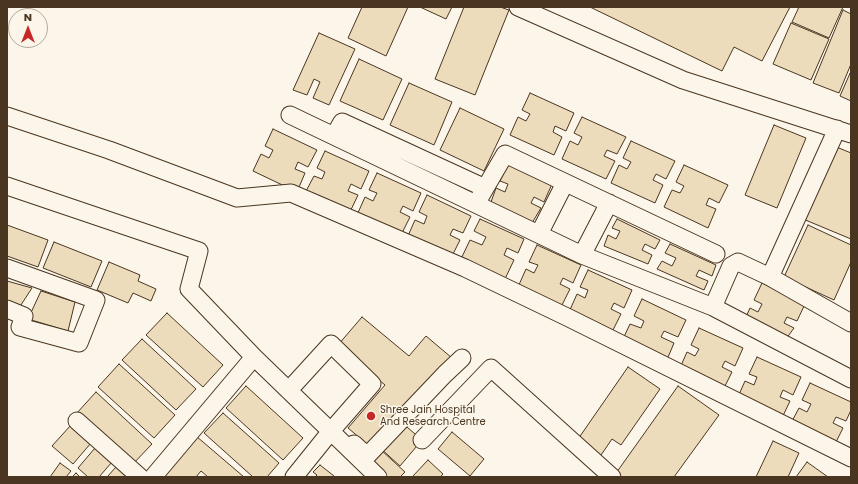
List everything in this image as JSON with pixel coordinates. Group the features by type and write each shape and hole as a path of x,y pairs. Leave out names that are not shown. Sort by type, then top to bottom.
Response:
{"street":[{"path":"518,7 683,80 844,132 770,277"},
{"path":"290,115 582,255 713,307 851,379"},
{"path":"7,116 116,153 237,198 291,193 465,268 850,455"},
{"path":"334,136 342,122 485,188"},
{"path":"476,204 505,154 716,254"},
{"path":"539,234 565,183"},
{"path":"7,186 199,252 189,289 254,357 289,390 367,456 440,378 462,358"},
{"path":"582,255 609,204"},
{"path":"713,307 731,266 738,262 770,277 851,323"},
{"path":"7,268 96,300 79,343 20,327 24,316 7,309"},
{"path":"289,390 331,344 372,384 333,428 294,477"},
{"path":"153,477 254,357"},
{"path":"422,440 491,368 612,477"},
{"path":"77,421 140,477"},
{"path":"333,428 376,476"}],"building":[{"path":"362,7 408,7 386,56 348,38"},
{"path":"420,7 452,7 446,19"},
{"path":"464,7 500,7 509,10 475,95 435,79"},
{"path":"590,7 790,7 762,61 734,47 722,71"},
{"path":"799,7 843,7 829,38 792,22"},
{"path":"843,10 851,14 851,64 839,93 813,83"},
{"path":"791,23 829,39 811,80 773,64"},
{"path":"319,33 355,49 329,105 313,98 320,82 314,79 307,95 293,90"},
{"path":"359,59 402,79 383,120 340,101"},
{"path":"851,71 851,101 840,96"},
{"path":"409,83 452,102 434,145 390,125"},
{"path":"530,93 574,113 566,131 555,126 553,132 562,137 554,155 510,135 518,117 526,121 530,114 522,110"},
{"path":"460,108 504,129 484,171 440,150"},
{"path":"582,117 626,137 617,154 607,150 604,156 615,161 606,179 562,159 570,141 578,145 582,137 574,133"},
{"path":"774,125 806,138 777,208 745,195"},
{"path":"273,129 317,150 308,167 298,162 295,169 305,173 297,192 253,171 261,154 269,158 273,150 265,146"},
{"path":"631,141 675,161 666,179 656,174 653,180 663,185 655,203 611,183 619,165 627,169 631,162 623,158"},
{"path":"834,146 851,153 851,239 803,219"},
{"path":"325,151 369,171 361,189 351,184 348,191 358,195 349,214 305,193 314,176 322,179 325,172 317,168"},
{"path":"508,164 552,184 544,202 534,197 531,203 541,208 532,223 491,202 496,188 505,192 508,184 500,181"},
{"path":"684,165 728,185 719,203 709,198 706,205 716,209 708,228 664,207 672,190 680,193 684,186 676,182"},
{"path":"377,173 421,193 413,211 403,206 400,212 410,217 401,235 357,215 365,197 373,201 377,193 369,190"},
{"path":"427,195 471,216 463,233 453,229 450,235 460,240 451,258 407,238 415,220 424,224 427,216 419,212"},
{"path":"480,219 524,239 518,253 507,248 504,255 514,260 504,281 460,261 470,240 482,245 486,237 474,231"},
{"path":"617,219 660,240 655,249 645,244 642,250 652,255 648,264 604,246 608,235 616,239 620,231 612,228"},
{"path":"7,225 48,240 38,267 7,256"},
{"path":"808,225 851,245 851,262 834,300 784,277"},
{"path":"54,242 102,261 91,287 43,268"},
{"path":"670,244 716,265 712,276 699,270 696,276 708,281 704,290 657,269 662,261 672,266 676,258 665,253"},
{"path":"537,245 581,265 573,283 563,278 560,284 570,289 561,307 518,287 526,269 534,273 538,265 529,262"},
{"path":"109,262 140,275 138,281 156,289 151,301 133,293 128,303 97,290"},
{"path":"588,270 632,290 624,308 614,303 611,309 621,314 612,332 569,312 577,294 585,298 588,290 580,287"},
{"path":"7,281 32,288 19,308 7,303"},
{"path":"762,283 805,304 797,321 787,317 784,323 794,328 786,339 745,319 750,308 758,312 762,304 754,300"},
{"path":"41,291 75,302 68,331 28,319"},
{"path":"642,299 686,320 678,337 664,331 661,337 674,343 666,362 622,341 630,324 641,328 644,321 634,316"},
{"path":"167,313 223,365 203,387 146,335"},
{"path":"362,317 409,356 426,336 452,358 373,449 348,428 385,385 338,345"},
{"path":"699,328 743,348 735,366 725,361 722,367 732,372 723,390 679,370 687,352 695,356 699,349 691,345"},
{"path":"142,339 196,389 176,410 122,360"},
{"path":"757,357 801,377 793,395 783,390 780,397 790,401 781,420 737,399 745,381 754,385 757,377 749,374"},
{"path":"119,364 175,415 154,438 98,387"},
{"path":"628,367 660,389 621,445 612,439 599,458 576,442"},
{"path":"810,383 851,402 851,410 846,421 836,417 833,423 843,428 834,446 790,425 799,408 807,412 811,404 802,400"},
{"path":"246,386 303,438 283,460 226,408"},
{"path":"678,386 719,415 674,477 614,476"},
{"path":"96,392 152,444 131,466 76,414"},
{"path":"223,413 279,463 267,477 253,477 204,433"},
{"path":"400,421 422,440 400,466 378,446"},
{"path":"71,425 91,443 73,464 52,446"},
{"path":"452,432 484,459 470,476 438,449"},
{"path":"196,436 244,477 208,477 201,471 196,477 160,477"},
{"path":"773,441 799,453 788,477 756,477"},
{"path":"95,448 112,462 99,477 88,477 78,468"},
{"path":"380,449 405,472 400,477 383,477 368,462"},
{"path":"428,460 443,474 440,477 414,477 413,476"},
{"path":"807,462 828,477 796,477"},
{"path":"60,463 71,471 66,477 50,477"},
{"path":"320,465 334,476 315,477 317,475 313,472"},
{"path":"116,467 128,477 107,477"},
{"path":"76,473 80,477 72,477"}],"place":[{"name":"Shree Jain Hospital And Research Centre","path":"371,416"}]}
